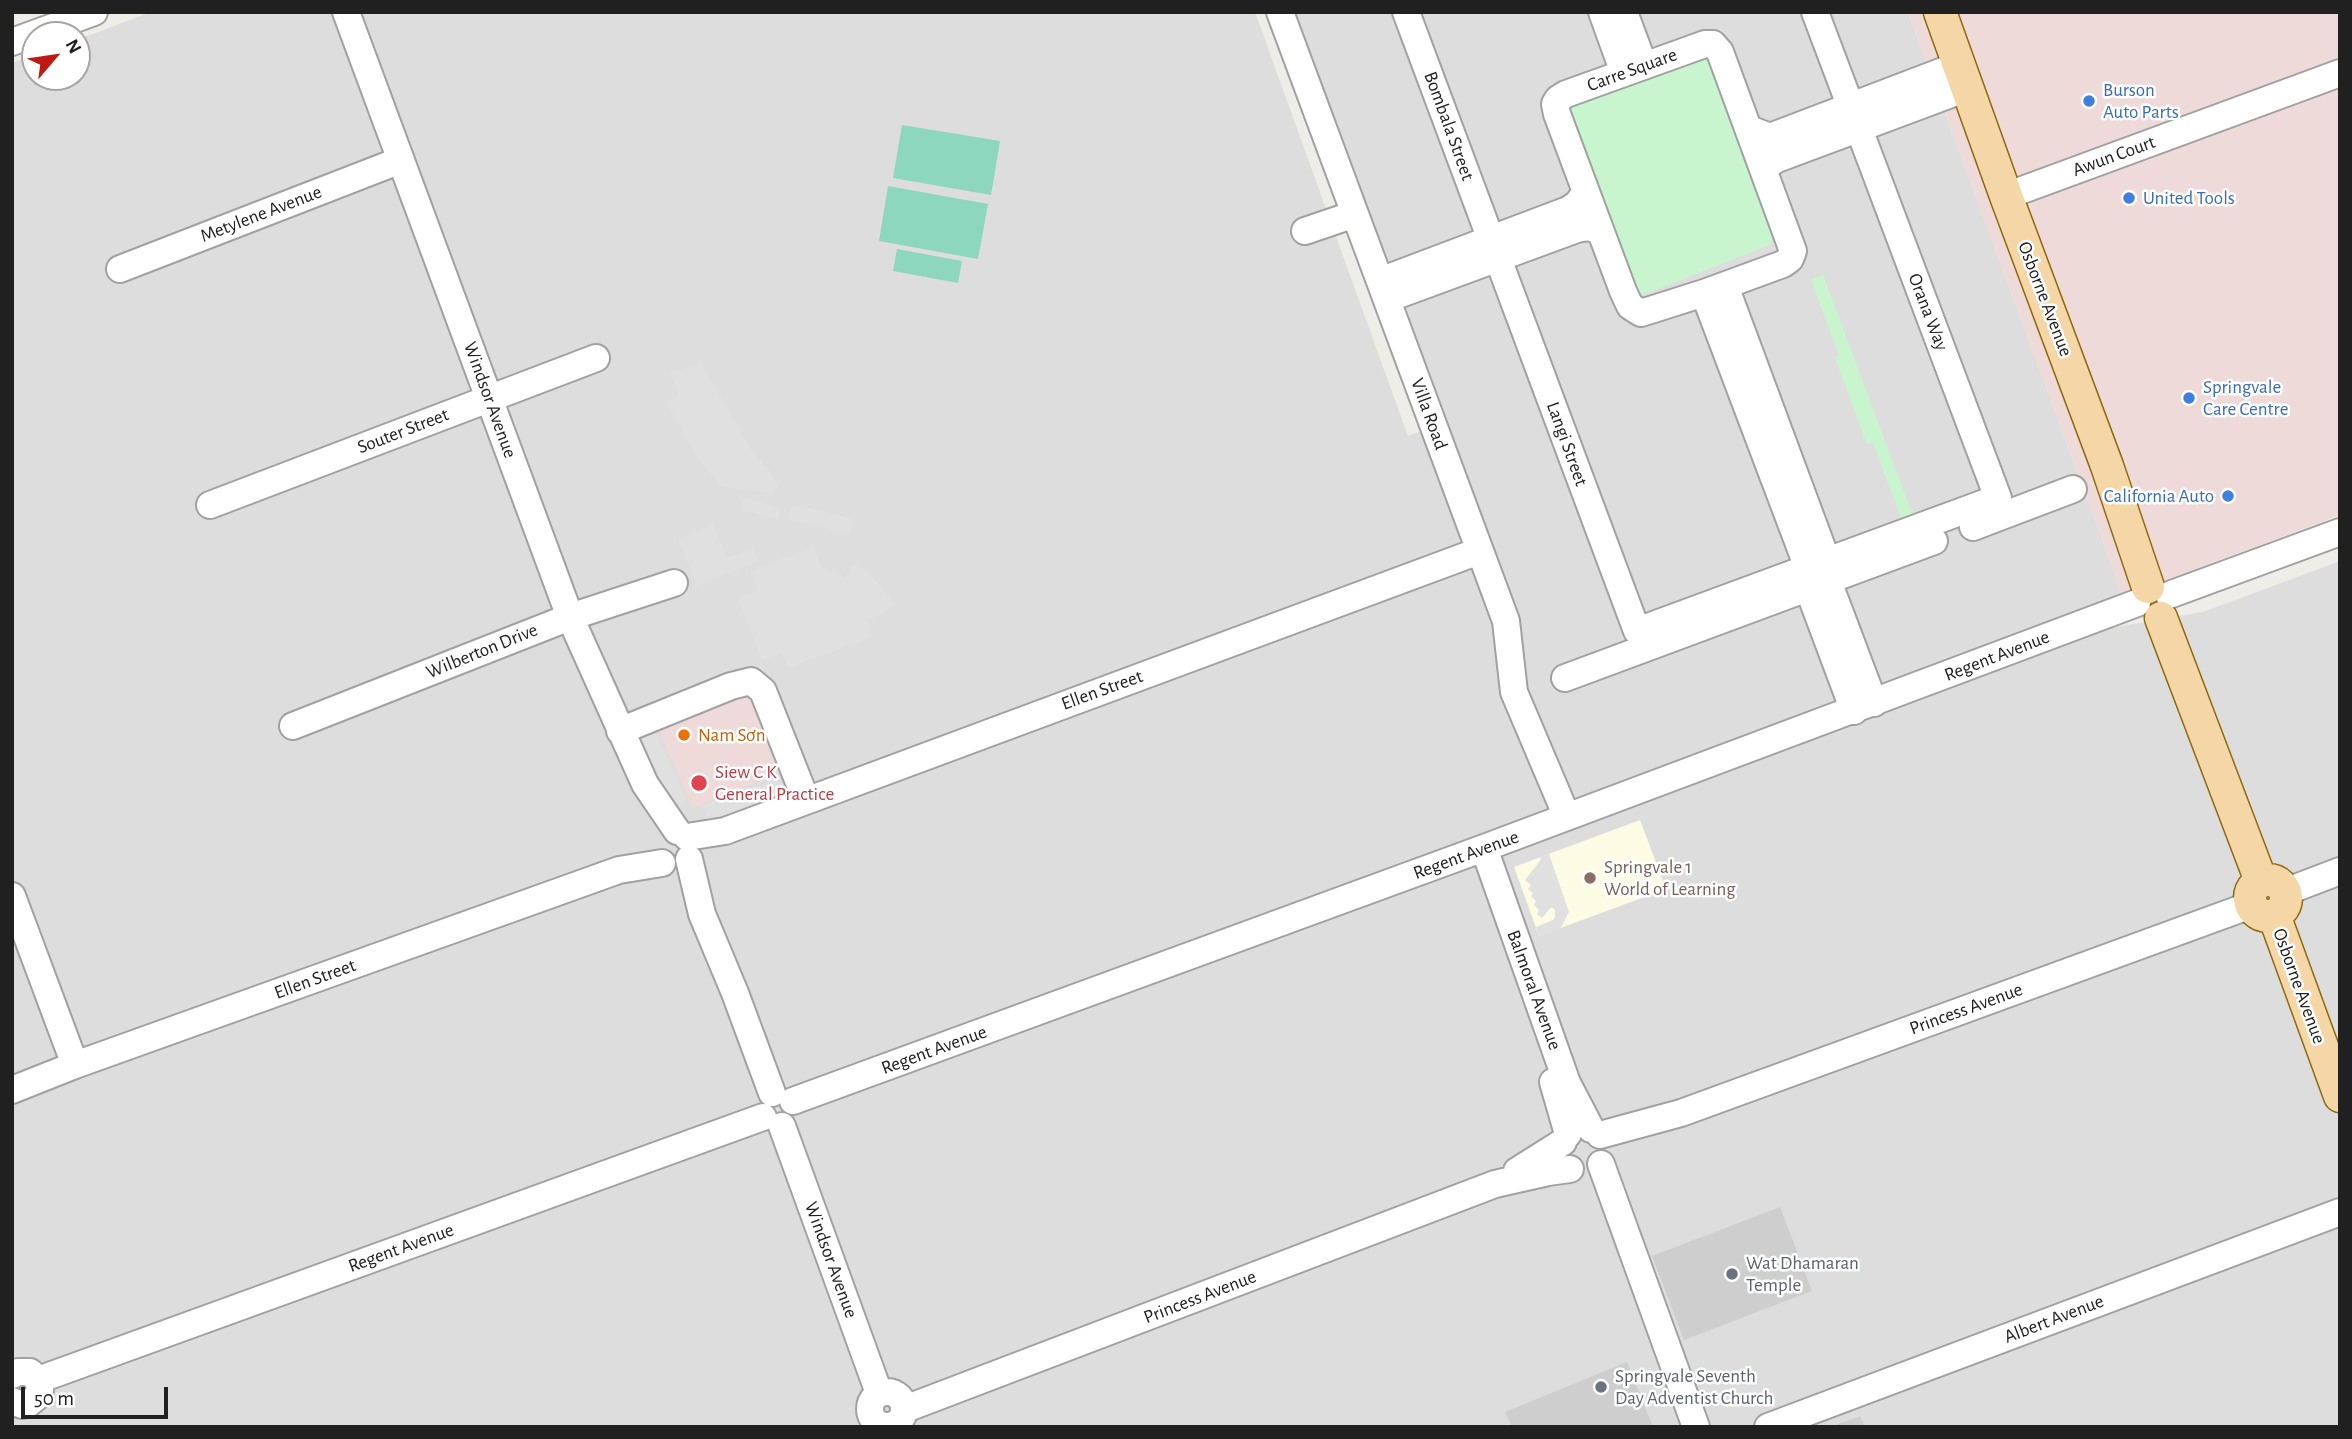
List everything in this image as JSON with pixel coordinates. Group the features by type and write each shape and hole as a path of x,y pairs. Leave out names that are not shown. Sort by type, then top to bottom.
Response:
{"main road":[{"name":"Osborne Avenue","path":"1941,12 2154,601 2268,898 2340,1096"}],"street":[{"path":"12,42 94,12"},
{"name":"Windsor Avenue","path":"346,12 570,617 735,993 879,1393 885,1391 896,1394 904,1403 884,1421"},
{"name":"Villa Road","path":"1280,12 1506,621 1514,692 1567,817"},
{"name":"Bombala Street","path":"1406,12 1495,248"},
{"path":"1602,12 1634,69"},
{"path":"1624,12 1634,69"},
{"name":"Orana Way","path":"1815,12 1998,498 1818,574"},
{"name":"Carre Square","path":"1705,44 1713,44 1720,52 1793,251 1792,256 1783,264 1641,313 1626,299 1555,104 1566,94 1634,69 1705,44"},
{"name":"Awun Court","path":"2006,196 2340,73"},
{"path":"1749,129 1770,137 1855,116 1964,77"},
{"path":"1763,168 1855,116"},
{"name":"Metylene Avenue","path":"121,269 401,160"},
{"path":"1384,290 1495,248 1568,210 1577,204 1586,192"},
{"path":"1305,231 1355,214"},
{"path":"1495,248 1577,229 1600,231"},
{"name":"Langi Street","path":"1495,248 1637,631 1818,574"},
{"path":"1714,289 1768,431 1864,707"},
{"name":"Souter Street","path":"210,505 596,358"},
{"path":"1565,678 1818,574 2073,489"},
{"name":"Regent Avenue","path":"22,1388 2340,532"},
{"name":"Ellen Street","path":"12,1090 620,870 1479,551"},
{"name":"Wilberton Drive","path":"293,726 570,617 674,583"},
{"path":"620,731 751,681 763,691 806,800"},
{"name":"Balmoral Avenue","path":"1477,851 1567,1083 1585,1150 1680,1427"},
{"name":"Princess Avenue","path":"884,1421 1495,1184 1548,1171 1585,1150 1681,1113 2340,871"},
{"path":"12,896 75,1065"},
{"name":"Balmoral Avenue","path":"1585,1150 1696,1427"},
{"name":"Albert Avenue","path":"1768,1427 2340,1212"}],"shaded area":[{"path":"151,12 1255,12 1408,436 1448,421 1294,12 1908,12 2123,596 1982,650 2203,612 2340,561 2340,1427 12,1427 12,63 21,60 21,91 91,91 91,35"},
{"path":"1908,12 2340,12 2340,515 2123,596"},
{"path":"701,363 751,449 773,475 778,486 772,493 721,487 698,459 666,402 679,394 670,373"},
{"path":"744,498 781,508 778,520 741,510"},
{"path":"793,504 854,519 850,534 788,519"},
{"path":"713,524 727,558 753,548 758,561 697,586 678,539"},
{"path":"814,547 821,566 845,578 853,564 868,572 895,603 887,611 868,620 873,636 788,668 782,653 762,660 738,599 758,591 750,571"},
{"path":"748,686 783,771 692,808 656,723"},
{"path":"655,733 687,800 670,808 639,741"},
{"path":"775,780 781,798 709,824 703,805"},
{"name":"Springvale 1 World of Learning","path":"1640,820 1666,889 1539,936 1514,867"},
{"path":"1549,854 1569,912 1560,929 1539,936 1536,927 1553,920 1555,910 1551,907 1542,918 1537,914 1539,910 1534,905 1536,901 1528,889 1531,885 1525,880 1541,857"},
{"name":"Wat Dhamaran Temple","path":"1780,1207 1812,1291 1684,1340 1652,1256"},
{"name":"Springvale Seventh Day Adventist Church","path":"1627,1362 1653,1427 1512,1427 1505,1412"},
{"path":"1860,1416 1865,1427 1831,1427"}],"green space":[{"path":"1699,50 1709,61 1773,240 1770,245 1637,297 1562,107"},
{"path":"902,125 1000,141 991,195 893,178"},
{"path":"888,186 988,204 978,259 879,241"},
{"path":"897,249 962,261 958,283 893,271"},
{"path":"1823,275 1913,516 1902,520 1873,443 1867,444 1835,358 1839,356 1811,280"}],"place":[{"name":"Burson Auto Parts","path":"2089,101"},
{"name":"United Tools","path":"2129,198"},
{"name":"Springvale Care Centre","path":"2189,398"},
{"name":"California Auto","path":"2228,496"},
{"name":"Nam Sơn","path":"684,735"},
{"name":"Siew C K General Practice","path":"699,783"},
{"name":"Springvale 1 World of Learning","path":"1590,878"},
{"name":"Wat Dhamaran Temple","path":"1732,1274"},
{"name":"Springvale Seventh Day Adventist Church","path":"1601,1387"}]}
